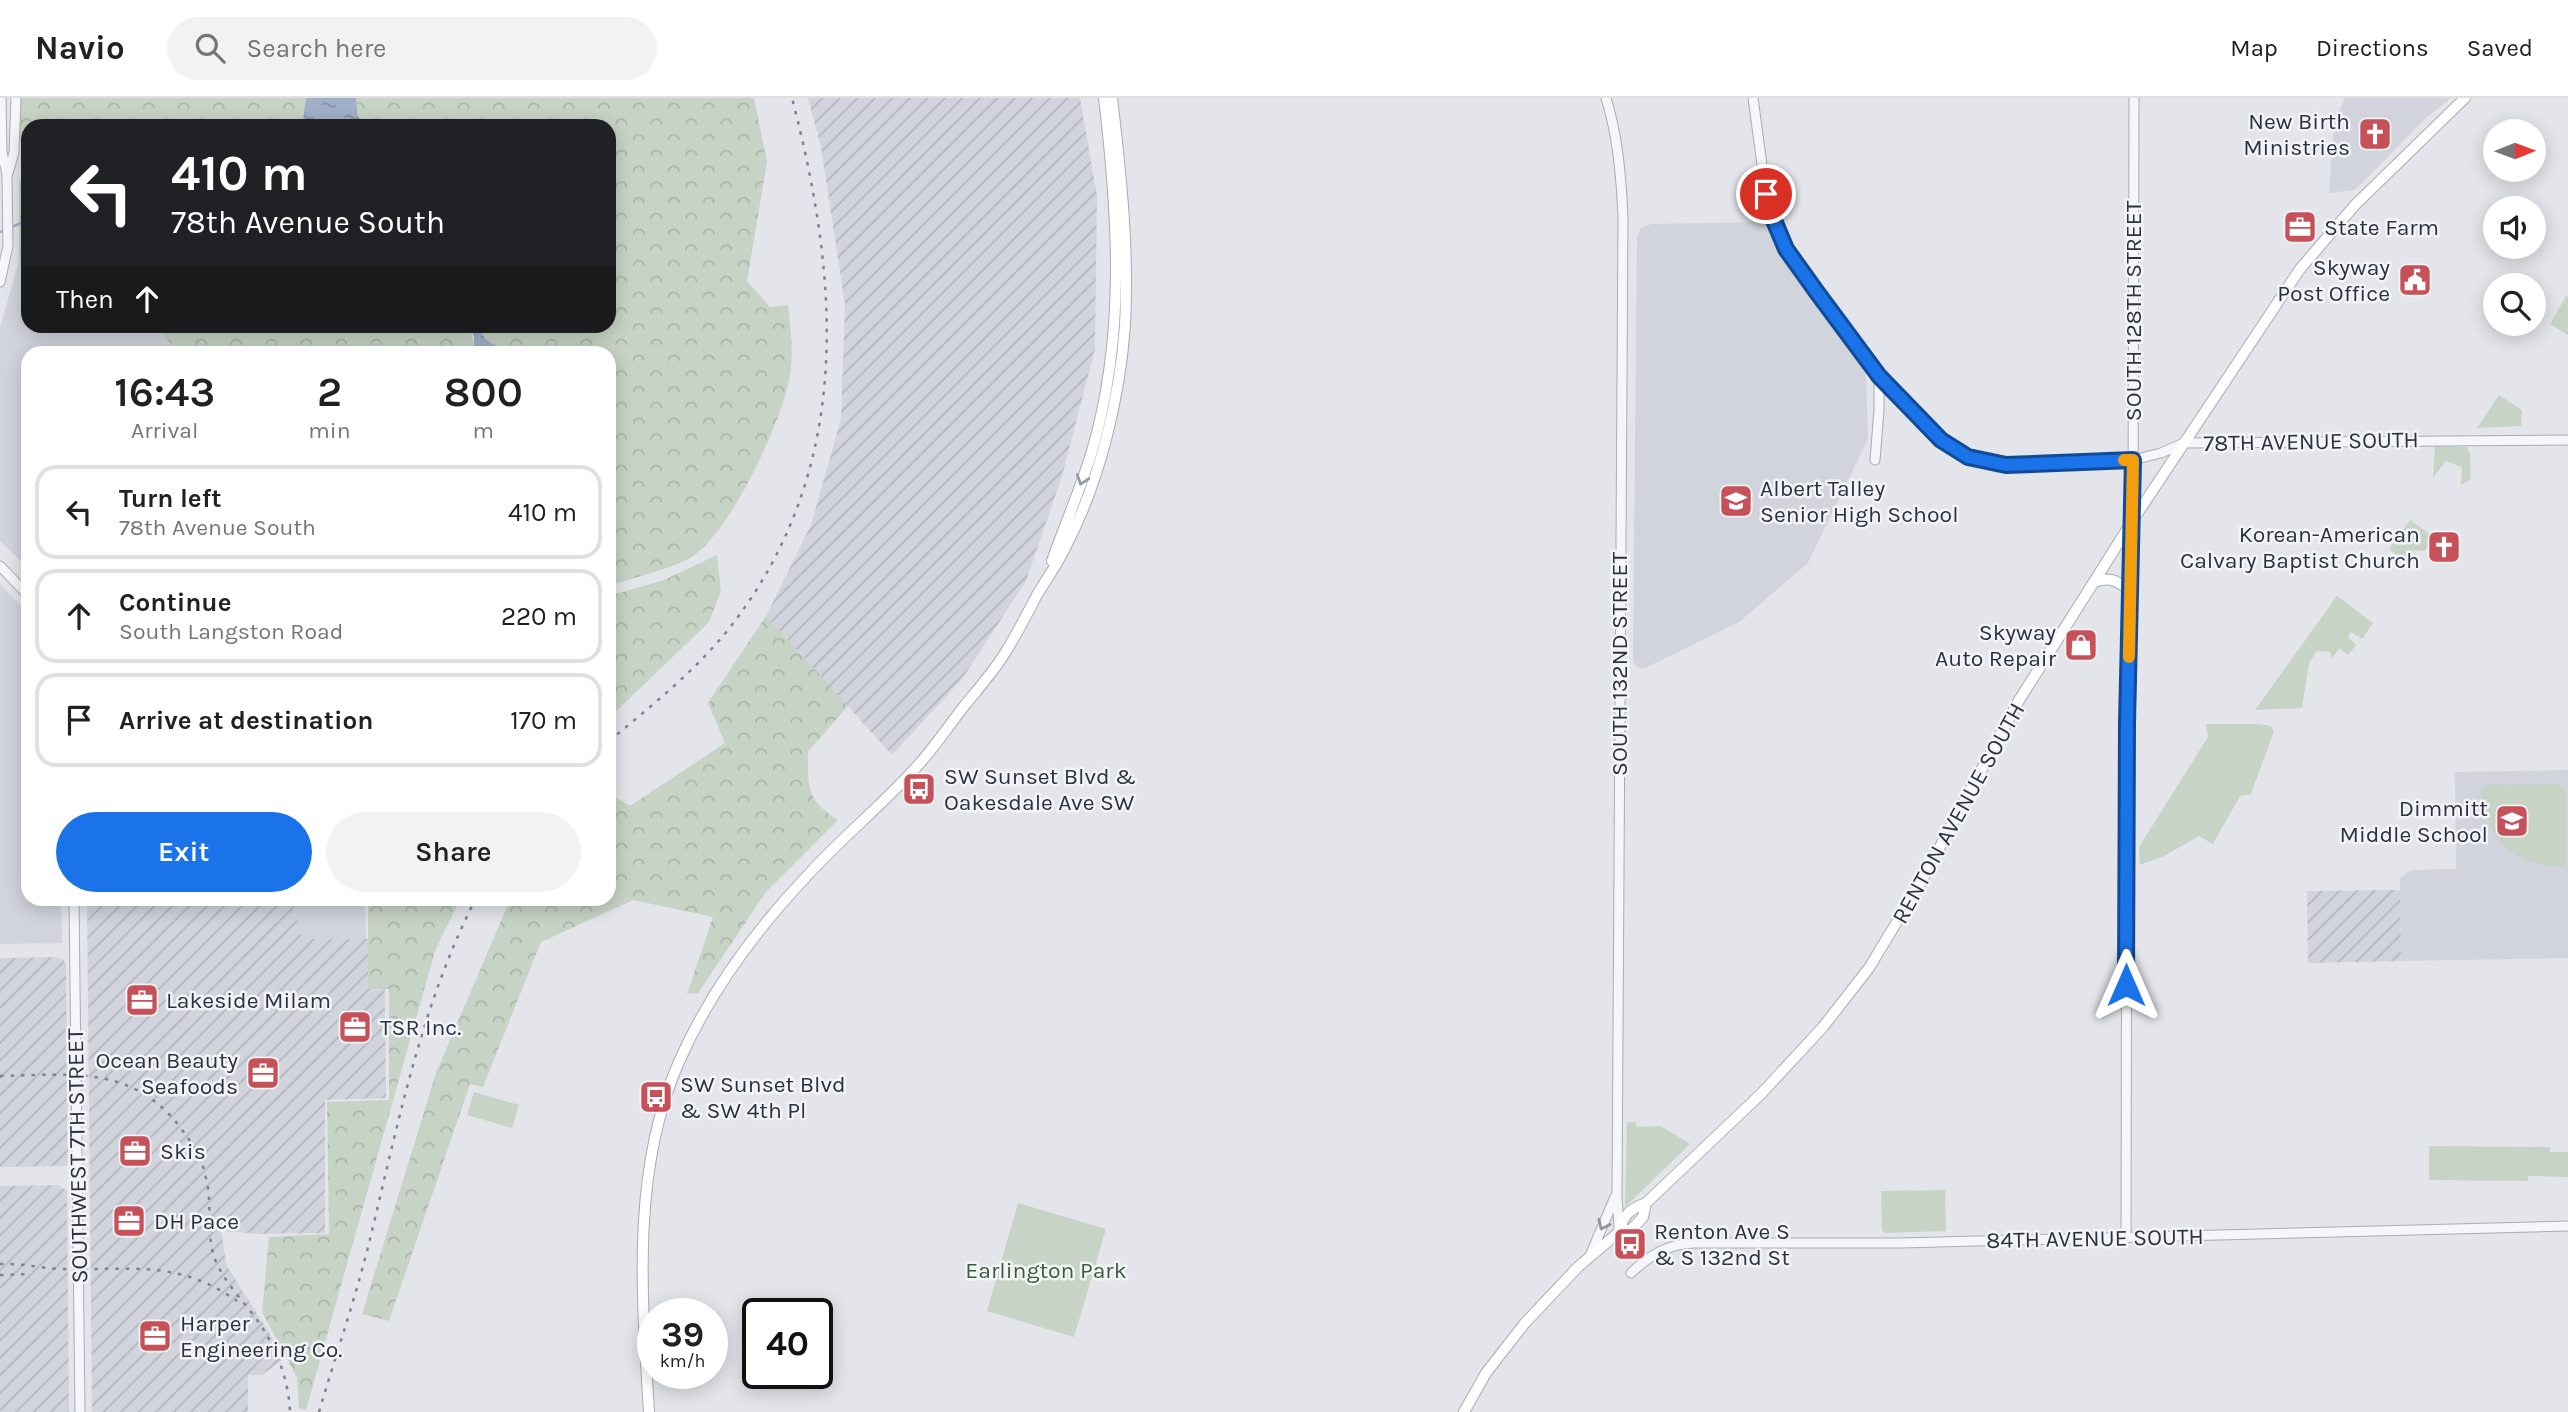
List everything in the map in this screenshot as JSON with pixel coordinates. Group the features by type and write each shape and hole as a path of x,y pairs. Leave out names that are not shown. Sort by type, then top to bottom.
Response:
{"main road":[{"path":"1045,581 1092,450 1107,387 1115,327 1117,256 1114,177 1104,98"},
{"path":"649,1412 643,1253 648,1183 661,1113 690,1038 705,1008 752,941 804,878 920,763 1004,656 1066,546 1085,503 1111,413 1123,339 1126,252 1112,98"},
{"name":"RENTON AVENUE SOUTH","path":"1464,1412 1486,1373 1525,1323 1589,1258 1619,1232 1623,1217 1635,1207 1646,1203 1761,1094 1823,1027 1869,968 1921,882 2018,702 2133,520 2300,269 2355,205 2465,98"},
{"path":"2093,583 2105,578 2131,591"}],"street":[{"path":"0,282 8,246 8,176 2,152 1,98"},
{"path":"8,176 14,153 16,98"},
{"name":"SOUTH 132ND STREET","path":"1606,98 1618,145 1623,216 1617,1192 1619,1232"},
{"name":"78TH AVENUE SOUTH","path":"1753,98 1766,194 1786,249 1879,376 1941,440 1968,457 2006,465 2133,460 2161,453 2184,443 2568,440"},
{"name":"SOUTH 128TH STREET","path":"2126,1237 2127,723 2133,520 2134,98"},
{"path":"1875,460 1879,376"},
{"path":"0,566 21,588"},
{"name":"SOUTHWEST 7TH STREET","path":"74,906 80,1412"},
{"path":"1589,1258 1617,1192"},
{"name":"84TH AVENUE SOUTH","path":"1632,1273 1653,1255 1681,1244 1901,1243 2568,1226"}],"shaded area":[{"path":"808,98 1080,98 1097,196 1095,349 1062,476 1026,581 962,679 892,755 766,616 811,525 841,419 845,304 821,147"},
{"path":"2345,98 2451,98 2427,117 2355,190 2329,193 2334,124"},
{"name":"Albert Talley Senior High School","path":"1764,222 1866,375 1868,439 1808,563 1739,622 1645,668 1639,668 1633,660 1637,236 1641,228 1651,224"},
{"path":"21,261 21,333 161,333 173,346 21,346 21,561 0,541 0,328"},
{"path":"0,584 21,606 21,906 61,906 62,943 0,944"},
{"name":"Dimmitt Middle School","path":"2568,770 2568,958 2401,961 2400,878 2411,870 2456,869 2455,772"},
{"path":"2400,890 2401,961 2308,963 2307,891"},
{"path":"87,906 294,906 302,939 384,939 386,1098 325,1100 325,1233 259,1234 221,1231 227,1266 285,1358 262,1375 248,1375 248,1412 92,1412"},
{"path":"294,906 365,906 366,939 302,939"},
{"path":"0,958 63,959 66,964 68,1164 0,1167"},
{"path":"58,1185 67,1191 69,1412 0,1412 0,1186"}],"green space":[{"path":"20,98 306,98 303,119 21,119 20,140"},
{"path":"356,98 754,98 767,162 747,281 770,307 788,305 791,368 773,430 749,481 720,528 705,546 690,558 616,584 616,346 498,346 481,333 616,333 616,119 358,117"},
{"path":"21,180 21,261 19,261"},
{"path":"2566,296 2568,297 2568,335 2550,324"},
{"path":"161,333 471,333 474,346 173,346"},
{"path":"2499,395 2522,410 2521,426 2477,428"},
{"path":"2435,446 2466,447 2470,453 2471,479 2461,485 2462,467 2446,461 2433,478"},
{"path":"2410,520 2434,537 2425,551 2414,550 2409,564 2389,549"},
{"path":"717,555 721,591 709,622 616,711 616,594 664,580"},
{"path":"2337,596 2373,623 2362,639 2351,632 2348,637 2356,645 2348,655 2339,648 2332,659 2330,652 2317,651 2309,663 2302,708 2255,710"},
{"path":"766,616 848,706 808,752 809,784 814,799 838,820 766,892 698,993 687,994 713,917 633,900 541,942 483,1087 470,1084 389,1321 362,1314 436,1073 507,906 616,906 616,797 630,806 725,743 708,703"},
{"path":"2206,724 2271,726 2274,731 2251,794 2240,796 2213,844 2199,836 2164,856 2140,865 2139,847 2208,737"},
{"path":"2559,784 2565,791 2566,867 2531,862 2505,846 2488,820 2481,785"},
{"path":"368,906 457,906 435,951 306,1410 299,1408 297,1377 262,1312 269,1237 329,1234 327,1102 389,1100 389,989 368,989"},
{"path":"474,1092 519,1105 512,1128 467,1115"},
{"path":"1627,1122 1635,1122 1637,1127 1661,1126 1690,1144 1625,1207"},
{"path":"2429,1146 2550,1147 2550,1152 2568,1152 2568,1177 2528,1176 2528,1181 2429,1180"},
{"path":"1945,1190 1946,1231 1885,1233 1882,1230 1881,1191"},
{"name":"Earlington Park","path":"1018,1203 1106,1229 1074,1337 987,1311"}],"water":[{"path":"306,98 356,98 358,117 362,119 303,119"},
{"path":"473,333 481,333 498,346 474,346"}],"waterway":[{"path":"0,232 21,223"}],"railway":[{"path":"616,735 692,669 735,621 774,560 801,498 818,433 826,368 826,301 820,234 792,98"},
{"path":"319,1412 364,1261 425,1024 456,940 472,906"},
{"path":"0,1076 75,1075 120,1083 141,1092 161,1107 180,1127 196,1151 204,1170 208,1188 211,1241 216,1262 273,1347 285,1379 290,1412"},
{"path":"0,1264 172,1273 215,1287 237,1301"},
{"path":"0,1275 30,1274"}],"slow traffic":[{"path":"2124,460 2133,460 2129,657"}],"place":[{"name":"New Birth Ministries","path":"2375,134"},
{"name":"State Farm","path":"2300,227"},
{"name":"Skyway Post Office","path":"2415,280"},
{"name":"Albert Talley Senior High School","path":"1736,501"},
{"name":"Korean-American Calvary Baptist Church","path":"2444,547"},
{"name":"Skyway Auto Repair","path":"2081,645"},
{"name":"SW Sunset Blvd & Oakesdale Ave SW","path":"919,789"},
{"name":"Dimmitt Middle School","path":"2512,821"},
{"name":"Lakeside Milam","path":"142,1000"},
{"name":"TSR Inc.","path":"355,1027"},
{"name":"Ocean Beauty Seafoods","path":"263,1073"},
{"name":"SW Sunset Blvd & SW 4th Pl","path":"656,1097"},
{"name":"Skis","path":"135,1151"},
{"name":"DH Pace","path":"129,1221"},
{"name":"Renton Ave S & S 132nd St","path":"1630,1244"},
{"name":"Harper Engineering Co.","path":"155,1336"}],"route":[{"path":"1766,194 1786,249 1879,376 1941,440 1968,457 2006,465 2133,460 2127,723 2126,985"}]}
